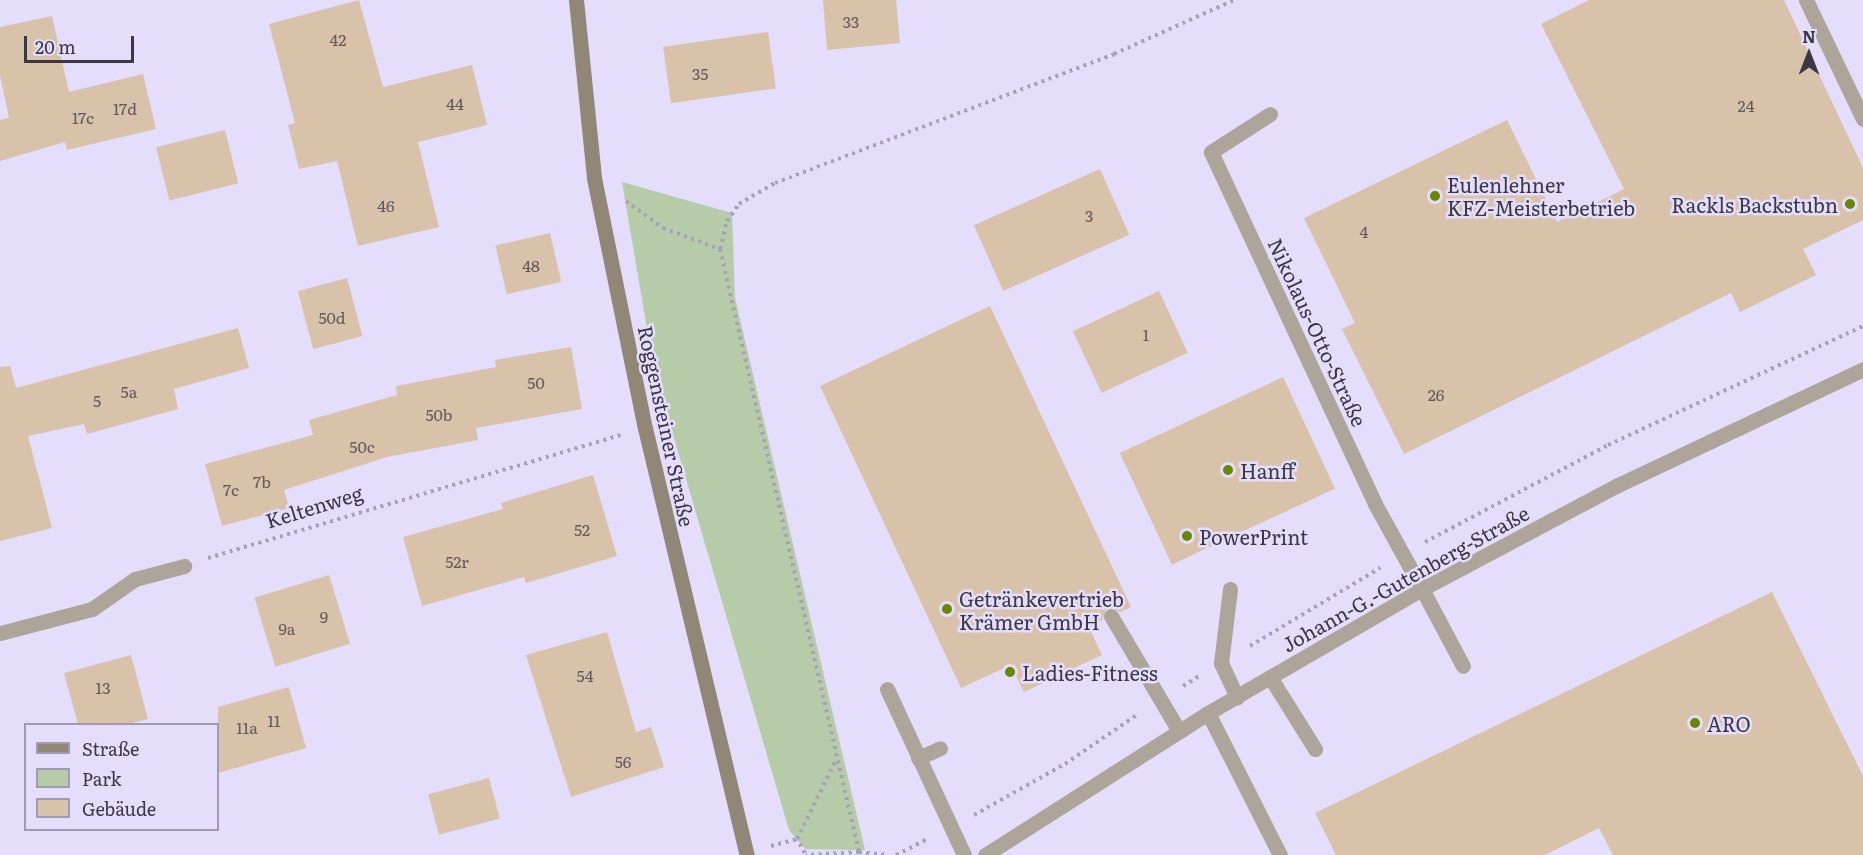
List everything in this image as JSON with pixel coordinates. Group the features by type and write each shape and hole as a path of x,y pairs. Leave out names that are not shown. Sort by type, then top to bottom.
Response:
{"main road":[{"name":"Roggensteiner Straße","path":"576,0 594,178 645,428 747,855"}],"street":[{"path":"1806,0 1863,119"},
{"name":"Nikolaus-Otto-Straße","path":"1270,114 1211,152 1402,555 1463,666"},
{"name":"Johann-G.-Gutenberg-Straße","path":"985,855 1208,713 1422,589 1618,485 1863,369"},
{"path":"0,633 92,609 135,579 184,566"},
{"path":"1230,589 1221,663 1237,697"},
{"path":"1111,616 1162,698 1179,731"},
{"path":"1270,677 1315,749"},
{"path":"887,689 964,855"},
{"path":"1208,713 1280,855"},
{"path":"918,758 940,748"}],"path":[{"path":"859,852 720,249 727,221 740,204 775,183 1114,54 1234,0"},
{"path":"622,199 663,228 720,249"},
{"path":"896,855 951,828 1065,764 1162,698 1402,555 1608,445 1863,326"},
{"name":"Keltenweg","path":"184,566 645,428"},
{"path":"836,759 797,839 806,854 859,852 886,855"}],"green space":[{"path":"622,182 732,213 735,298 865,850 805,849 789,830 654,370"}],"building":[{"path":"359,0 383,87 472,65 487,125 418,142 439,227 358,246 337,161 299,169 288,125 295,123 269,24"},
{"path":"823,0 896,0 900,43 827,50"},
{"path":"1589,0 1784,0 1863,168 1863,220 1803,249 1816,275 1740,312 1731,293 1404,454 1342,329 1355,323 1304,218 1507,120 1557,222 1624,189 1541,24"},
{"path":"52,16 69,92 143,74 156,129 67,150 65,142 0,161 0,120 9,118 0,75 0,27"},
{"path":"768,32 776,88 671,103 663,47"},
{"path":"225,130 238,183 169,201 156,147"},
{"path":"1100,169 1129,235 1003,291 974,225"},
{"path":"550,233 561,282 507,294 495,246"},
{"path":"347,278 363,336 313,349 298,291"},
{"path":"1159,291 1188,353 1102,393 1073,331"},
{"path":"990,306 1131,607 1120,612 1107,607 1102,620 1089,627 1102,655 1024,692 1011,665 961,688 820,386"},
{"path":"238,328 249,368 174,389 178,409 87,434 84,424 28,436 52,528 0,541 0,367 10,366 16,388"},
{"path":"571,347 582,409 476,428 478,440 387,457 284,490 289,508 222,526 205,464 313,435 309,420 397,395 396,386 496,367 495,360"},
{"name":"Hanff","path":"1283,377 1335,488 1172,565 1120,453"},
{"path":"593,475 617,556 526,583 524,577 422,606 403,537 503,509 501,503"},
{"path":"329,575 350,644 275,667 254,598"},
{"path":"1772,592 1863,776 1863,855 1613,855 1599,828 1545,855 1336,855 1315,813"},
{"path":"607,632 636,732 651,727 664,767 571,797 526,655"},
{"path":"131,655 148,719 132,723 78,723 64,673"},
{"path":"289,687 306,748 219,773 218,707"},
{"path":"489,778 500,819 439,835 428,794"}],"place":[{"name":"Eulenlehner KFZ-Meisterbetrieb","path":"1435,196"},
{"name":"Rackls Backstubn","path":"1850,204"},
{"name":"Hanff","path":"1228,470"},
{"name":"PowerPrint","path":"1187,536"},
{"name":"Getränkevertrieb Krämer GmbH","path":"947,609"},
{"name":"Ladies-Fitness","path":"1010,672"},
{"name":"ARO","path":"1695,723"}]}
